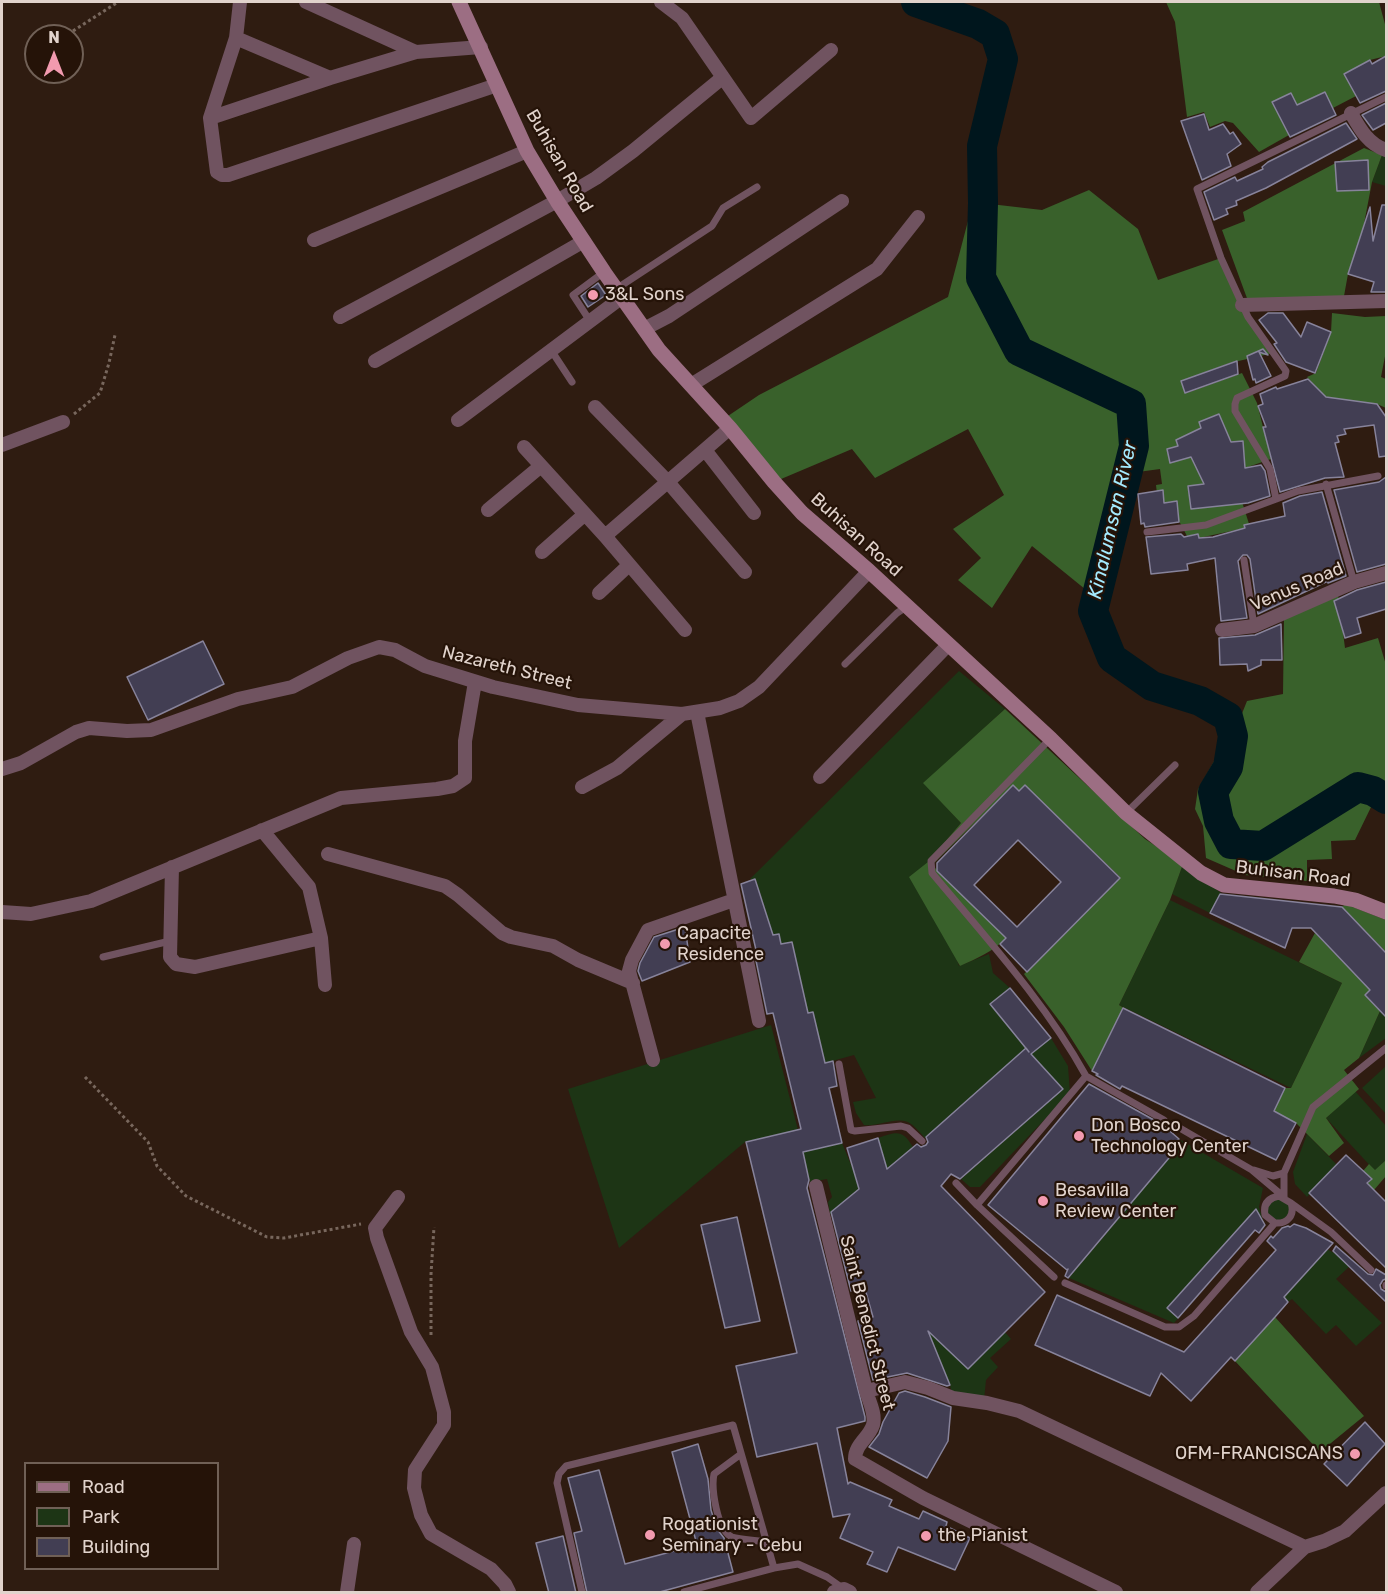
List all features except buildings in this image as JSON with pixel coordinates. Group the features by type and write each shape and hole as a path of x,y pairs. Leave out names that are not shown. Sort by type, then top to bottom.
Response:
{"street":[{"path":"240,2 236,38 210,118 217,172 222,175 228,175 497,85"},
{"path":"306,2 416,52"},
{"name":"Buhisan Road","path":"460,2 527,151 618,294 659,350 730,428 802,513 869,571 1051,739 1126,813 1201,873 1224,885 1334,896 1355,900 1386,912"},
{"path":"661,2 682,18 752,118 831,50"},
{"path":"236,38 330,78"},
{"path":"210,118 416,52 481,47"},
{"path":"340,317 596,178 633,151 722,78"},
{"path":"1351,113 1369,140 1386,150"},
{"path":"314,240 527,151"},
{"path":"644,329 669,316 842,201"},
{"path":"691,385 877,269 918,217"},
{"path":"375,361 584,241"},
{"path":"458,420 590,321 618,294"},
{"path":"1242,305 1386,302"},
{"path":"595,407 668,482 745,572"},
{"path":"2,445 63,422"},
{"path":"605,536 730,428"},
{"path":"524,447 605,536 685,630"},
{"path":"705,450 754,513"},
{"path":"489,510 541,466"},
{"path":"542,552 585,514"},
{"path":"599,592 630,565"},
{"name":"Nazareth Street","path":"2,769 21,763 76,732 89,728 151,730 238,699 292,687 348,658 380,646 395,650 424,666 475,682 578,705 682,714 720,708 739,701 759,687 869,571"},
{"name":"Venus Road","path":"1222,630 1254,626 1354,582 1386,573"},
{"path":"820,777 948,645"},
{"path":"2,912 30,914 91,902 341,798 437,789 460,783 465,778 465,741 475,682"},
{"path":"697,712 759,1021"},
{"path":"582,787 617,768 682,714"},
{"path":"262,830 309,886 321,938 325,985"},
{"path":"328,854 445,886 502,933 554,946 578,960 633,983"},
{"path":"172,867 170,957 176,964 195,967 321,938"},
{"path":"653,1060 630,971 632,960 648,930 734,900"},
{"name":"Saint Benedict Street","path":"816,1186 873,1412 873,1425 855,1451 855,1459 923,1498 1116,1593"},
{"path":"399,1197 375,1228 411,1332 432,1367 444,1412 444,1425 415,1470 414,1488 420,1515 431,1534 491,1569 505,1584 509,1593"},
{"path":"866,1391 905,1382 953,1398 1019,1411 1305,1547"},
{"path":"1257,1593 1305,1547 1345,1531 1386,1493"},
{"path":"347,1593 354,1544"}],"lane":[{"path":"1276,499 1270,469 1235,411 1235,404 1237,398 1285,376 1286,372 1242,305 1221,258 1197,189 1386,98"},
{"path":"618,294 712,226 723,208 757,186"},
{"path":"590,321 573,295 604,273"},
{"path":"551,350 572,382"},
{"path":"1147,532 1206,525 1276,499 1326,484 1378,476"},
{"path":"1326,484 1354,582"},
{"path":"1244,560 1254,626"},
{"path":"845,664 906,607"},
{"path":"1051,739 931,861 932,873 1043,1007 1069,1045 1086,1076 1164,1120"},
{"path":"1126,813 1175,765"},
{"path":"103,957 170,941"},
{"path":"1284,1197 1284,1173 1313,1107 1386,1048"},
{"path":"839,1064 851,1130 861,1131 901,1125 908,1128 922,1141"},
{"path":"976,1205 1086,1076"},
{"path":"1178,1127 1252,1170 1290,1203 1331,1232 1371,1270"},
{"path":"1252,1170 1273,1176 1284,1173"},
{"path":"956,1183 976,1205 1054,1277"},
{"path":"1284,1197 1270,1198 1265,1206 1265,1215 1275,1223 1284,1223 1291,1216 1290,1203"},
{"path":"1065,1283 1165,1327 1179,1327 1194,1316 1275,1223"},
{"path":"582,1593 557,1483 559,1474 566,1466 734,1425 774,1568"},
{"path":"741,1454 714,1474 712,1486 721,1524 726,1533 733,1537 766,1542"},
{"path":"684,1593 774,1568 798,1564 827,1577 843,1591"}],"path":[{"path":"84,24 118,2"},
{"path":"63,422 100,393 110,363 115,335"},
{"path":"85,1077 148,1142 157,1166 186,1196 267,1237 284,1238 360,1224 375,1228"},
{"path":"432,1367 431,1274 435,1227"}],"green space":[{"path":"1166,2 1379,2 1386,28 1386,56 1370,60 1345,74 1356,96 1333,108 1325,92 1297,105 1291,93 1273,102 1289,135 1259,152 1233,123 1225,121 1210,127 1204,112 1187,117 1175,22"},
{"path":"1364,148 1382,155 1372,182 1363,229 1348,274 1344,296 1248,301 1222,230 1245,221 1243,212"},
{"path":"1382,155 1386,157 1386,186 1372,182"},
{"path":"1089,190 1138,229 1158,280 1221,258 1248,317 1273,353 1230,363 1181,381 1187,393 1242,373 1257,403 1271,459 1245,468 1243,441 1230,442 1218,414 1199,422 1201,428 1176,440 1184,459 1196,454 1237,486 1250,527 1199,538 1198,534 1187,536 1179,521 1177,501 1158,503 1156,485 1162,484 1160,469 1138,472 1135,482 1131,481 1128,467 1096,598 1032,546 992,608 958,580 981,558 953,529 1004,495 968,429 875,478 852,449 774,482 722,420 759,395 948,297 973,202 1042,210"},
{"path":"1332,313 1365,317 1386,316 1386,351 1381,377 1386,379 1386,408 1377,404 1330,402 1307,377 1316,373 1331,332"},
{"path":"1338,594 1345,648 1378,638 1386,665 1386,807 1373,803 1355,840 1331,841 1332,859 1307,860 1307,881 1245,875 1206,858 1203,826 1195,809 1198,789 1224,744 1233,736 1247,701 1283,694 1284,618"},
{"path":"959,671 1005,709 924,783 961,823 928,862 959,966 989,954 993,973 1010,988 990,1004 1026,1048 925,1138 915,1127 906,1122 864,1125 856,1113 853,1102 876,1098 854,1055 825,1063 813,1012 775,1021 773,1013 806,1005 792,942 781,944 779,934 773,935 756,880 750,879"},
{"path":"1005,709 1145,839 1183,864 1170,900 1119,1005 1124,1008 1092,1071 1064,1027 1024,974 1120,877 1025,785 1019,791 1013,785 932,865 1006,938 1001,943 960,966 909,877 928,862 961,823 923,783"},
{"path":"1183,864 1221,893 1210,913 1172,894"},
{"path":"1170,900 1342,983 1291,1088 1119,1005"},
{"path":"1345,904 1386,920 1386,952 1342,907"},
{"path":"1315,933 1364,984 1374,986 1365,995 1380,1011 1359,1058 1344,1070 1359,1089 1326,1118 1344,1143 1329,1156 1296,1123 1274,1111 1285,1088 1291,1088 1342,983 1299,962"},
{"path":"1380,1011 1386,1017 1386,1038 1359,1058"},
{"path":"771,1025 798,1130 745,1142 619,1248 568,1089"},
{"path":"1051,1038 1068,1066 1070,1093 980,1187 970,1187 961,1179 1063,1089 1031,1054"},
{"path":"1386,1066 1386,1114 1362,1088"},
{"path":"1355,1091 1386,1126 1386,1160 1375,1171 1326,1118"},
{"path":"801,1129 806,1151 842,1143 854,1172 885,1162 878,1138 899,1134 909,1141 913,1147 867,1186 872,1235 830,1214 828,1202 832,1197 827,1179 810,1182 798,1130"},
{"path":"1307,1134 1337,1165 1307,1197 1295,1184 1293,1172"},
{"path":"1179,1139 1263,1188 1259,1207 1263,1221 1174,1323 1069,1278 1174,1152 1170,1149"},
{"path":"1386,1160 1386,1176 1374,1190 1367,1184 1371,1180 1363,1171 1369,1164 1375,1170"},
{"path":"1274,1197 1291,1203 1288,1220 1271,1222 1265,1206"},
{"path":"1302,1236 1336,1254 1350,1266 1336,1279 1382,1323 1356,1346 1336,1325 1326,1334 1292,1299 1288,1302 1284,1297"},
{"path":"1275,1317 1364,1416 1320,1452 1235,1361"},
{"path":"928,1331 968,1369 1004,1331 1011,1339 990,1358 998,1367 986,1380 984,1400 952,1395"}],"waterway":[{"name":"Kinalumsan River","path":"916,2 978,24 995,34 1003,59 982,146 981,278 1019,351 1131,404 1134,446 1093,611 1112,658 1152,686 1200,701 1228,717 1233,736 1228,767 1213,792 1219,821 1231,844 1263,846 1358,787 1373,791 1386,799"}],"place":[{"name":"3&L Sons","path":"593,295"},
{"name":"Capacite Residence","path":"665,944"},
{"name":"Don Bosco Technology Center","path":"1079,1136"},
{"name":"Besavilla Review Center","path":"1043,1201"},
{"name":"OFM-FRANCISCANS","path":"1355,1454"},
{"name":"Rogationist Seminary - Cebu","path":"650,1535"},
{"name":"the Pianist","path":"926,1536"}]}
